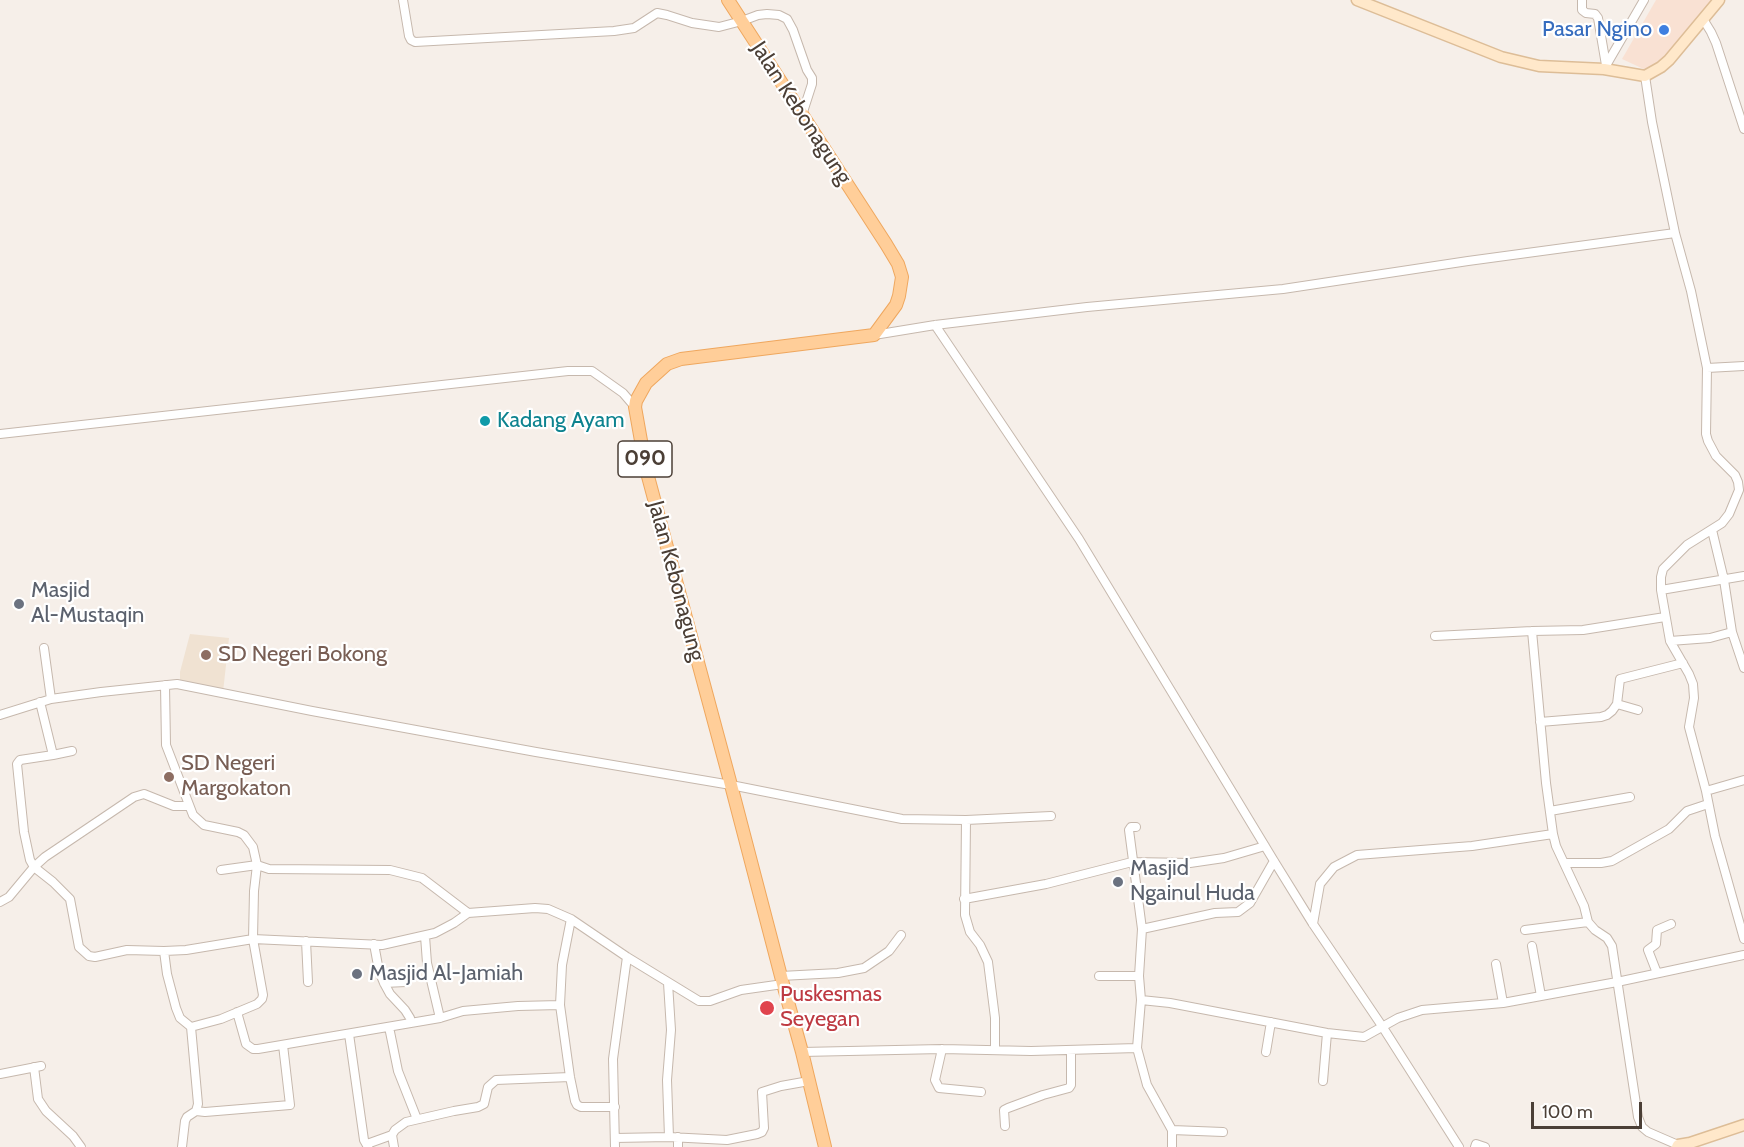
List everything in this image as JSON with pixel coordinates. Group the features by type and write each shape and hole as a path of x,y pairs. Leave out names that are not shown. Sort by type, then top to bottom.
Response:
{"main road":[{"name":"Jalan Kebonagung","path":"728,0 886,244 901,271 901,284 896,305 874,335"},
{"path":"634,407 646,383 667,364 681,359 874,335"},
{"name":"Jalan Kebonagung","path":"634,407 646,469 802,1052 825,1147"}],"street":[{"path":"403,0 408,36 415,42 614,32 634,28 657,14 719,27 758,15 779,15 787,20 798,40 812,81 802,115"},
{"path":"1357,0 1501,57 1539,66 1605,67 1645,76 1669,60 1719,0"},
{"path":"1582,0 1582,10 1595,14 1598,18 1605,67"},
{"path":"1605,67 1644,0"},
{"path":"1702,19 1714,37 1740,104 1744,129"},
{"path":"1645,76 1675,233 1691,291 1707,369 1706,434 1716,456 1735,475 1739,490 1722,524 1687,545 1663,568 1660,577 1670,641 1689,674 1694,691 1688,723 1706,791 1714,836 1744,939"},
{"path":"874,335 935,325 1087,307 1283,289 1675,233"},
{"path":"935,325 1079,539 1313,924 1383,1026 1459,1147"},
{"path":"1707,369 1744,366"},
{"path":"0,434 568,371 592,371 623,393 634,407"},
{"path":"1712,530 1724,580 1732,632 1744,668"},
{"path":"1661,590 1744,576"},
{"path":"1435,636 1583,630 1665,616"},
{"path":"1532,631 1553,834 1556,846 1584,906 1588,922 1610,942 1638,1117 1642,1127 1677,1146 1744,1125"},
{"path":"1670,641 1710,638 1732,632"},
{"path":"44,648 51,699"},
{"path":"1540,722 1601,717 1612,711 1617,704 1620,675 1683,663"},
{"path":"0,715 51,699 177,684 536,752 731,785 902,819 966,820 1051,816"},
{"path":"165,685 166,745 195,818 204,825 244,835 253,847 257,865 253,939 262,999 257,1004 237,1012 191,1027"},
{"path":"40,702 52,755"},
{"path":"1617,704 1638,710"},
{"path":"72,752 20,760 17,764 27,851 34,867 70,899 79,947 89,956 127,950 186,950 253,939 382,945 435,933 468,913 542,908 571,919 694,999 705,1001 782,980 864,968 889,951 901,935"},
{"path":"1706,791 1744,780"},
{"path":"0,902 9,897 45,857 138,795 149,795 174,806 189,806"},
{"path":"1550,811 1629,797"},
{"path":"1564,863 1612,861 1669,829 1687,811 1708,804"},
{"path":"966,820 965,915 970,932 980,945 988,962 995,1018 995,1050"},
{"path":"1136,827 1131,827 1129,830 1142,929 1139,976 1141,1000 1137,1048 1147,1085 1172,1130 1172,1147"},
{"path":"1313,924 1320,884 1334,867 1357,855 1472,846 1553,834"},
{"path":"964,899 1046,884 1132,862 1190,862 1224,858 1265,846"},
{"path":"1142,929 1215,913 1238,912 1250,903 1274,861"},
{"path":"221,870 257,865 269,869 390,870 422,878 468,913"},
{"path":"571,919 562,965 560,1005 570,1077 577,1105 615,1107"},
{"path":"1525,930 1588,922"},
{"path":"1657,973 1648,950 1656,944 1657,930 1671,924"},
{"path":"425,936 427,963 440,1018"},
{"path":"306,941 308,982"},
{"path":"374,944 379,971 384,983 390,994 405,1010 411,1023"},
{"path":"1532,946 1541,996"},
{"path":"164,951 171,996 180,1018 191,1027 198,1104 196,1111"},
{"path":"1141,1000 1170,1003 1327,1033 1364,1037 1398,1018 1422,1010 1503,1003 1744,955"},
{"path":"615,1147 613,1059 627,957"},
{"path":"1496,964 1503,1003"},
{"path":"1099,976 1139,976"},
{"path":"384,983 406,982"},
{"path":"668,983 671,1030 667,1080 674,1137 678,1147"},
{"path":"237,1012 246,1044 258,1049 440,1018 455,1013 526,1005 560,1005"},
{"path":"1266,1052 1271,1022"},
{"path":"389,1027 399,1071 417,1119"},
{"path":"1323,1081 1327,1033"},
{"path":"349,1034 364,1140 368,1145 392,1136 399,1126 417,1119 484,1104 488,1087 496,1080 570,1077"},
{"path":"182,1147 186,1117 196,1111 290,1105 283,1045"},
{"path":"802,1052 1137,1048"},
{"path":"942,1049 935,1080 939,1088 981,1092"},
{"path":"1005,1126 1004,1110 1043,1095 1069,1089 1071,1050"},
{"path":"0,1074 37,1067 38,1099 46,1112 81,1147"},
{"path":"615,1138 674,1137 727,1140 760,1133 763,1131 765,1122 762,1092 809,1081"},
{"path":"1172,1130 1223,1132"},
{"path":"392,1136 394,1147"},
{"path":"1475,1147 1476,1144 1485,1147"}],"shaded area":[{"name":"Pasar Ngino","path":"1656,0 1712,0 1662,64 1648,71 1622,59"},
{"name":"SD Negeri Bokong","path":"190,634 229,638 223,692 180,683 180,672"}],"place":[{"name":"Pasar Ngino","path":"1664,30"},
{"name":"Kadang Ayam","path":"485,421"},
{"name":"Masjid Al-Mustaqin","path":"19,604"},
{"name":"SD Negeri Bokong","path":"206,655"},
{"name":"SD Negeri Margokaton","path":"169,777"},
{"name":"Masjid Ngainul Huda","path":"1118,882"},
{"name":"Masjid Al-Jamiah","path":"357,974"},
{"name":"Puskesmas Seyegan","path":"767,1008"}]}
